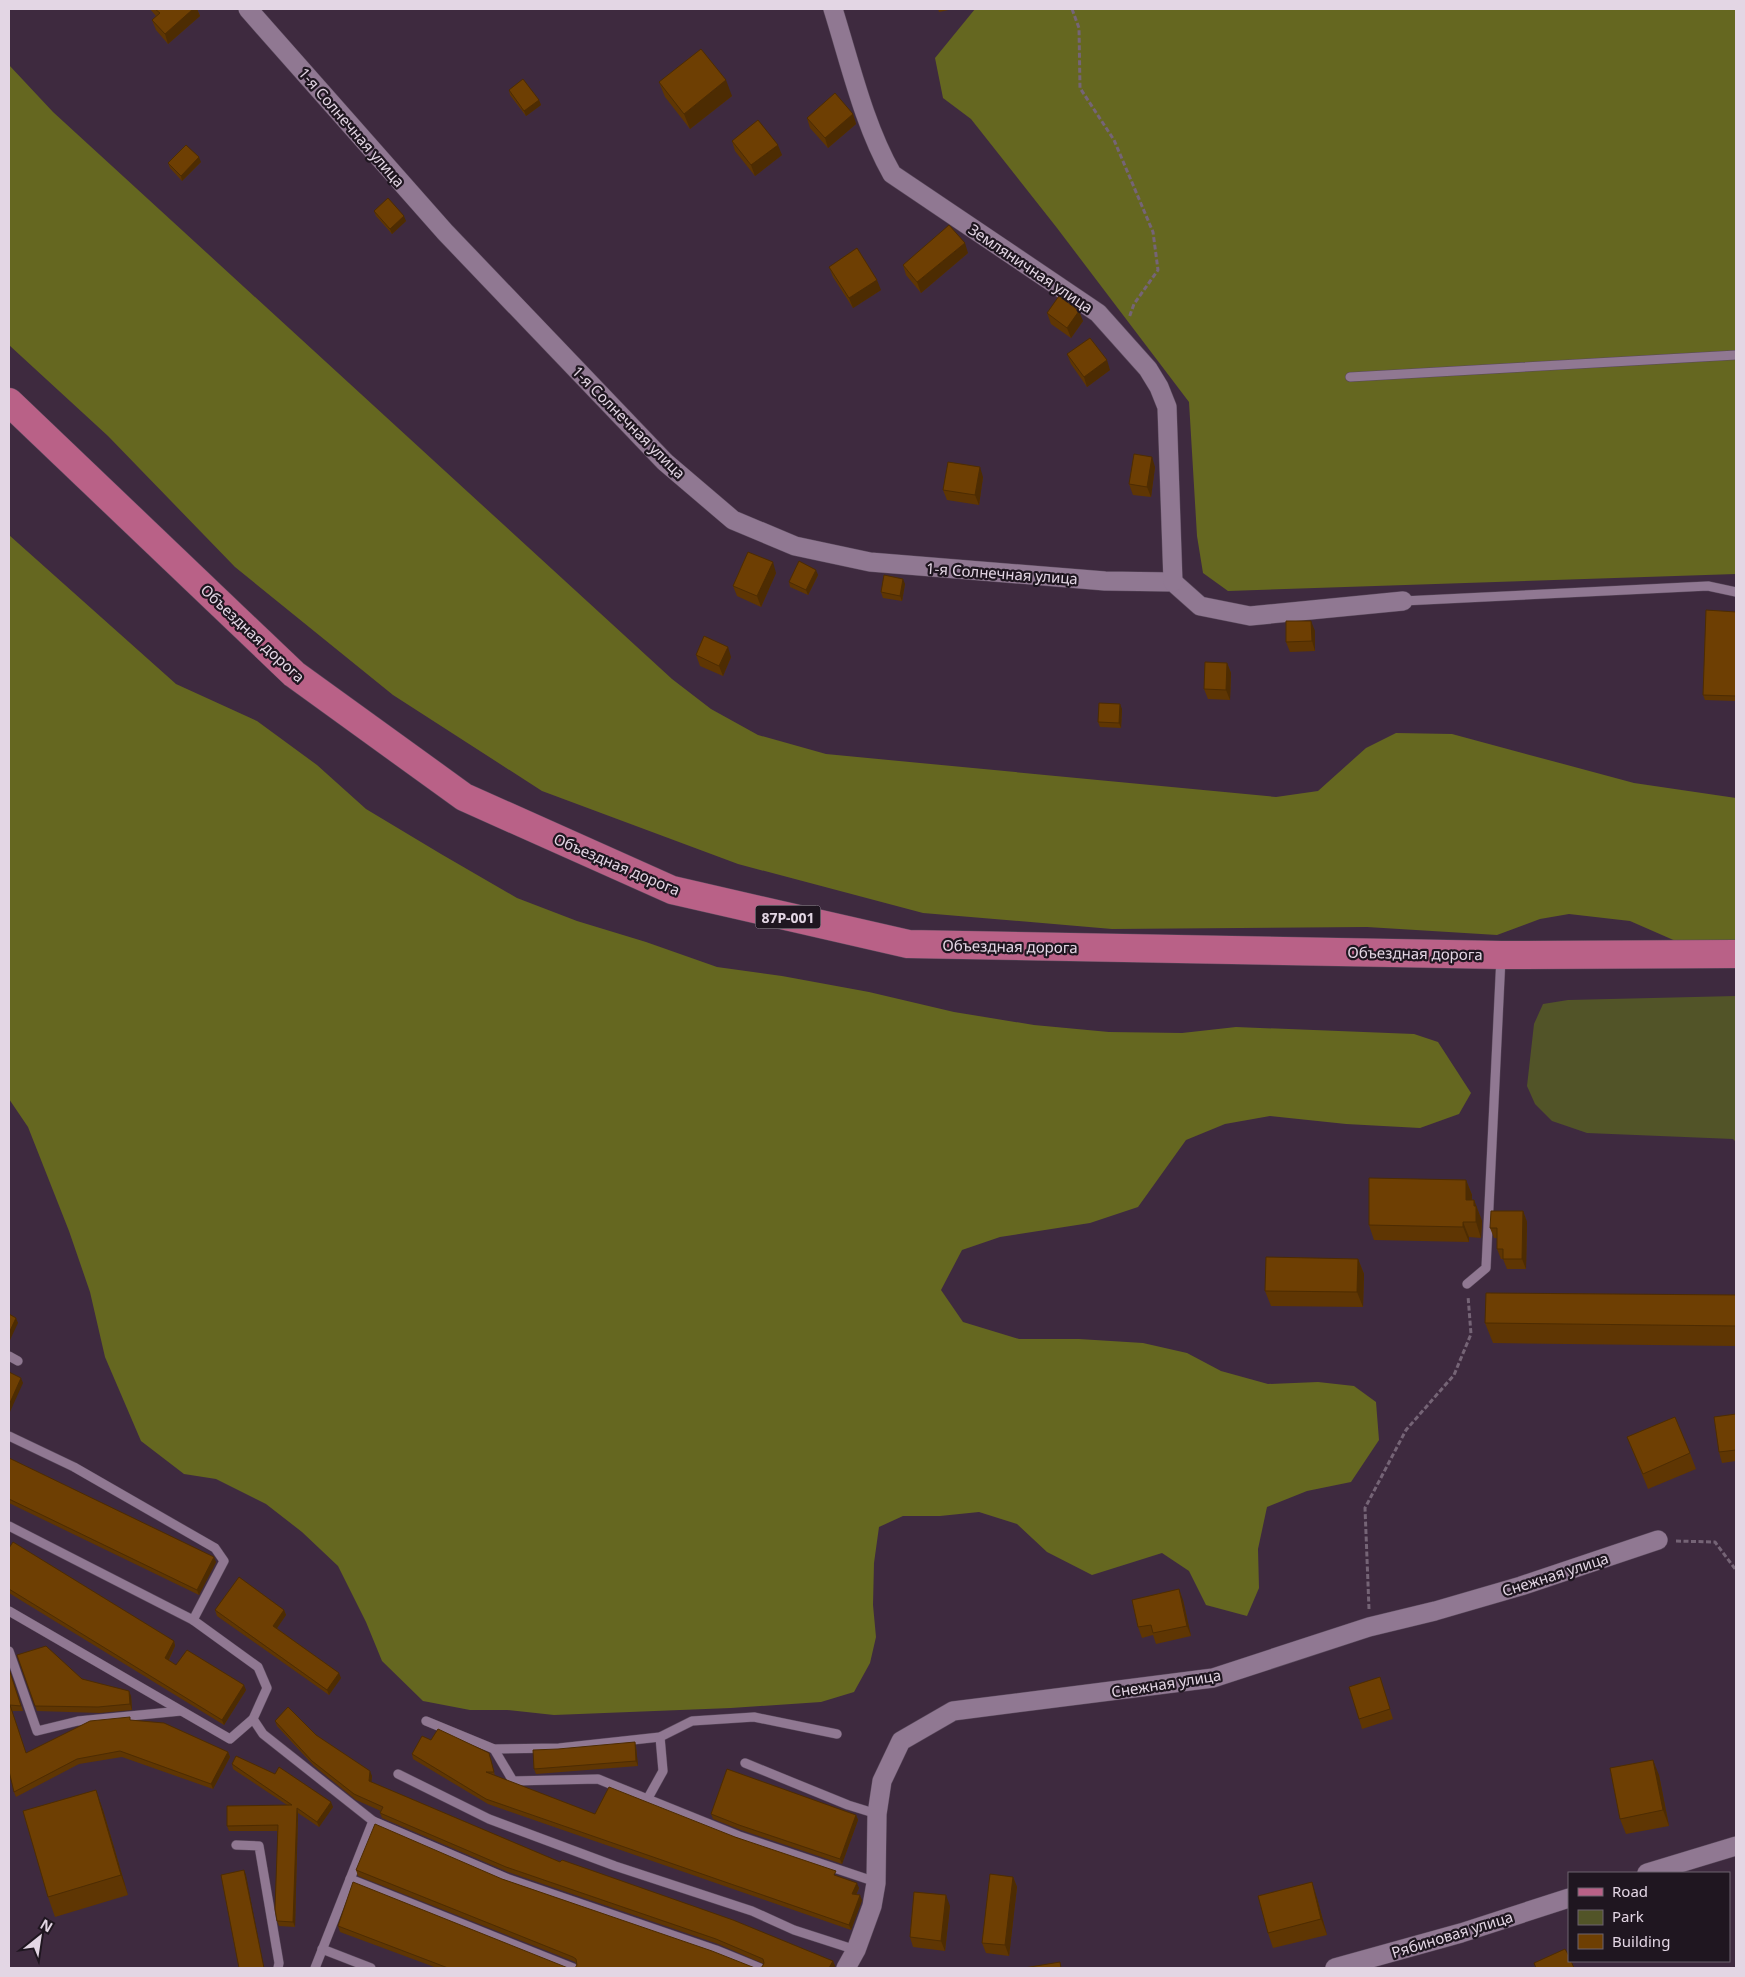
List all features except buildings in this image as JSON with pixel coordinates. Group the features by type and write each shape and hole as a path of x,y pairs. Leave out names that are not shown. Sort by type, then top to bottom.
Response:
{"main road":[{"name":"Объездная дорога","path":"9,402 294,674 464,798 672,890 908,944 1501,955 1736,954"}],"street":[{"name":"1-я Солнечная улица","path":"248,9 445,232 665,462 733,520 795,546 870,562 1105,581 1173,582"},
{"name":"Земляничная улица","path":"833,9 872,132 881,155 892,174 1098,313 1148,369 1159,387 1167,407 1173,582"},
{"path":"1173,582 1200,606 1250,616 1403,602"},
{"name":"Снежная улица","path":"846,1968 856,1950 872,1906 876,1883 877,1814 882,1781 901,1741 953,1711 1213,1678 1370,1627 1435,1611 1521,1586 1658,1540"},
{"path":"1650,1872 1736,1846"},
{"name":"Рябиновая улица","path":"1335,1968 1461,1933 1568,1898"}],"lane":[{"path":"1350,377 1736,355"},
{"path":"1403,602 1708,586 1736,592"},
{"path":"1466,1284 1486,1268 1501,955"},
{"path":"9,1356 18,1361"},
{"path":"9,1436 74,1467 216,1548 224,1561 193,1620"},
{"path":"9,1526 193,1620 258,1667 266,1688 254,1719 230,1739 9,1611"},
{"path":"9,1651 37,1731 78,1721 181,1711"},
{"path":"426,1721 494,1749 559,1748 660,1737 692,1722 754,1717 837,1734"},
{"path":"254,1719 263,1734 373,1821 506,1878 716,1950 760,1968"},
{"path":"648,1798 663,1771 660,1737"},
{"path":"494,1749 513,1781 598,1779 740,1836 876,1883"},
{"path":"745,1763 848,1805 877,1814"},
{"path":"398,1774 489,1819 614,1866 752,1912 794,1930 856,1950"},
{"path":"315,1968 373,1821"},
{"path":"236,1845 260,1846 279,1964 278,1968"},
{"path":"350,1879 573,1968"},
{"path":"322,1949 371,1968"}],"path":[{"path":"1072,9 1079,28 1080,88 1114,140 1153,232 1158,270 1134,304 1122,340"},
{"path":"1370,1627 1365,1508 1406,1430 1454,1375 1471,1334 1466,1284"},
{"path":"1658,1540 1715,1542 1736,1570"}],"green space":[{"path":"1736,996 1736,1142 1733,1139 1587,1133 1552,1121 1535,1104 1527,1086 1534,1024 1543,1004 1568,1000"}],"shaded area":[{"path":"975,9 1736,9 1736,574 1228,591 1203,573 1197,536 1189,402 1057,228 971,119 943,98 935,58"},
{"path":"9,65 53,112 672,679 711,709 758,735 826,754 1276,797 1318,791 1366,748 1396,733 1452,734 1634,783 1736,798 1736,940 1678,942 1630,921 1569,914 1540,919 1497,935 1367,927 1112,929 923,913 738,864 542,791 393,695 235,567 108,436 9,345"},
{"path":"9,535 176,684 257,721 317,765 366,809 441,854 517,898 577,921 646,942 717,967 782,976 869,992 954,1012 1034,1025 1109,1032 1182,1033 1236,1027 1414,1034 1438,1042 1471,1093 1459,1114 1420,1128 1346,1124 1270,1116 1225,1124 1186,1140 1138,1207 1090,1223 1000,1237 962,1250 941,1290 963,1322 1019,1339 1079,1339 1143,1343 1187,1353 1221,1371 1268,1384 1318,1382 1354,1386 1376,1402 1379,1440 1351,1482 1307,1491 1267,1507 1258,1549 1259,1588 1247,1616 1206,1605 1189,1571 1162,1553 1092,1575 1047,1552 1017,1524 979,1512 940,1516 903,1516 879,1527 874,1563 873,1605 876,1637 870,1663 854,1692 821,1702 731,1708 554,1715 507,1710 470,1710 423,1701 382,1661 366,1622 338,1566 302,1532 266,1504 216,1479 184,1474 141,1441 105,1357 90,1292 69,1231 28,1127 9,1099"}]}
